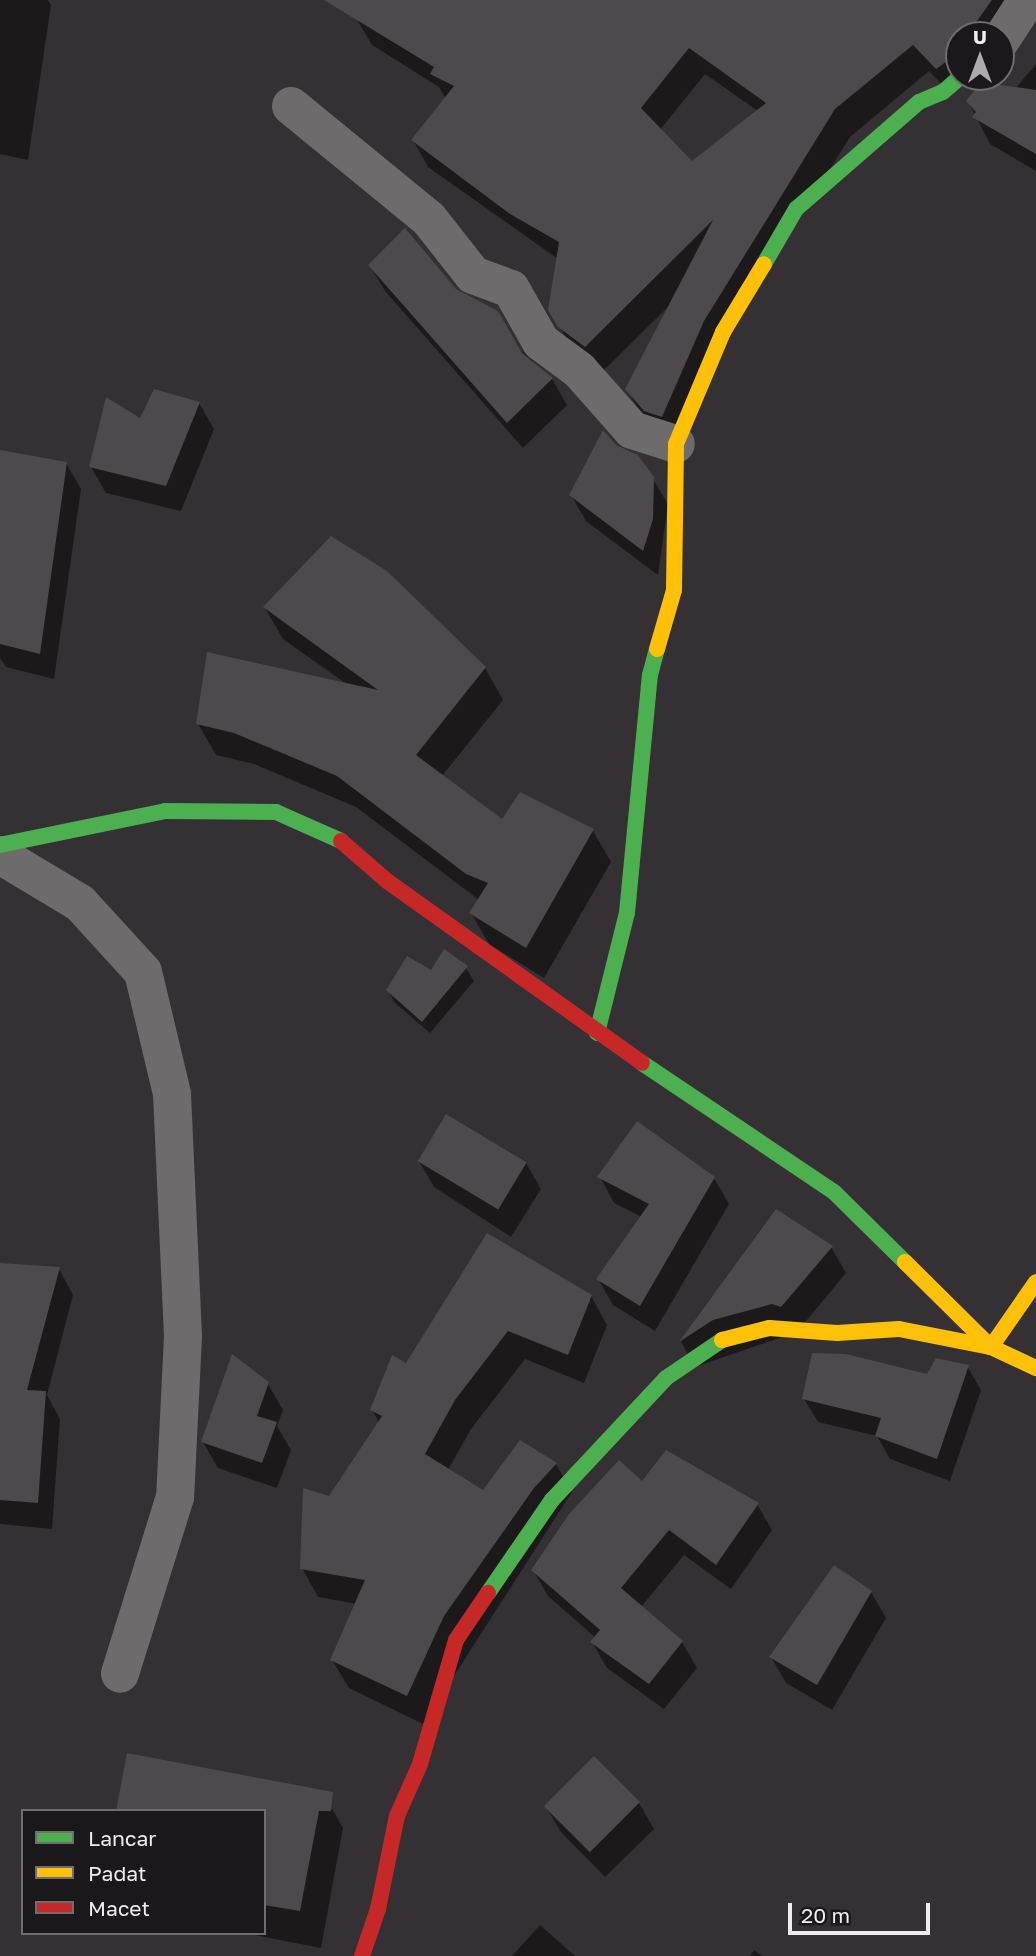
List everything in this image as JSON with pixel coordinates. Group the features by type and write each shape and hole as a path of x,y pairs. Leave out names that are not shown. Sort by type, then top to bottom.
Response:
{"main road":[{"path":"597,1033 627,914 650,675 674,590 676,444 723,332 796,209 919,102 945,90"},
{"path":"0,845 165,811 276,812 341,841 387,881 597,1033 834,1192 990,1347"},
{"path":"990,1347 1036,1282"},
{"path":"362,1956 378,1909 397,1816 420,1764 456,1640 552,1500 666,1378 718,1341 769,1328 837,1333 900,1329 990,1347 1036,1368"}],"street":[{"path":"1013,21 1027,0"},
{"path":"291,106 429,219 473,275 511,289 541,342 579,370 632,430 676,444"},
{"path":"0,855 80,902 143,972 172,1094 183,1336 175,1497 120,1674"}],"building":[{"path":"324,0 992,0 977,21 945,21 945,63 936,69 913,45 835,109 704,321 662,417 644,411 625,389 713,220 585,347 558,327 548,310 559,242 510,214 411,140 454,86 430,74 434,67","holes":["689,48 766,103 692,161 641,108"]},
{"path":"1015,87 1036,90 1036,154 972,117 976,112 966,101 974,91 1015,91"},
{"path":"405,228 456,289 498,311 522,353 553,378 507,423 368,265"},
{"path":"154,389 200,402 166,486 89,467 106,397 140,418"},
{"path":"603,430 616,445 638,455 654,477 653,519 643,551 569,495"},
{"path":"0,450 67,462 40,654 0,644"},
{"path":"331,536 387,571 486,667 416,755 502,819 520,792 594,829 526,948 469,913 488,883 466,874 337,776 234,733 196,724 207,652 378,690 263,607"},
{"path":"444,949 468,966 422,1022 386,990 407,956 431,970"},
{"path":"446,1114 527,1162 498,1210 418,1161"},
{"path":"637,1121 715,1177 640,1306 596,1279 649,1204 597,1177"},
{"path":"776,1209 833,1246 781,1307 772,1304 713,1320 679,1342"},
{"path":"487,1233 592,1295 568,1355 508,1331 455,1400 425,1454 483,1490 520,1440 557,1463 534,1488 444,1616 407,1696 330,1660 365,1580 300,1569 303,1488 329,1496 382,1416 370,1410 392,1355 406,1363"},
{"path":"0,1263 60,1267 27,1390 46,1391 38,1503 0,1500"},
{"path":"812,1353 846,1354 927,1374 936,1358 969,1365 937,1459 875,1436 881,1418 802,1399"},
{"path":"232,1354 269,1382 257,1416 277,1422 262,1463 201,1442"},
{"path":"666,1450 759,1503 716,1565 669,1530 621,1588 683,1641 649,1684 590,1642 600,1630 531,1570 569,1514 619,1460 642,1481"},
{"path":"834,1565 872,1591 817,1685 769,1657"},
{"path":"127,1753 333,1792 331,1811 319,1811 300,1911 266,1905 266,1809 116,1809"},
{"path":"594,1756 640,1802 590,1852 544,1806"}],"traffic: fast":[{"path":"764,264 796,209 919,102 945,90"},
{"path":"597,1033 627,913 650,675 657,649"},
{"path":"0,845 165,811 276,812 341,841"},
{"path":"642,1063 834,1192 905,1262"},
{"path":"488,1593 552,1500 666,1378 722,1340"}],"traffic: slow":[{"path":"657,649 674,590 676,444 723,332 764,264"},
{"path":"905,1262 991,1347 1036,1368"},
{"path":"722,1340 769,1328 837,1333 899,1329 991,1347 1036,1282"}],"traffic: jam":[{"path":"341,841 387,881 642,1063"},
{"path":"362,1956 378,1909 397,1816 420,1764 456,1640 488,1593"}]}
